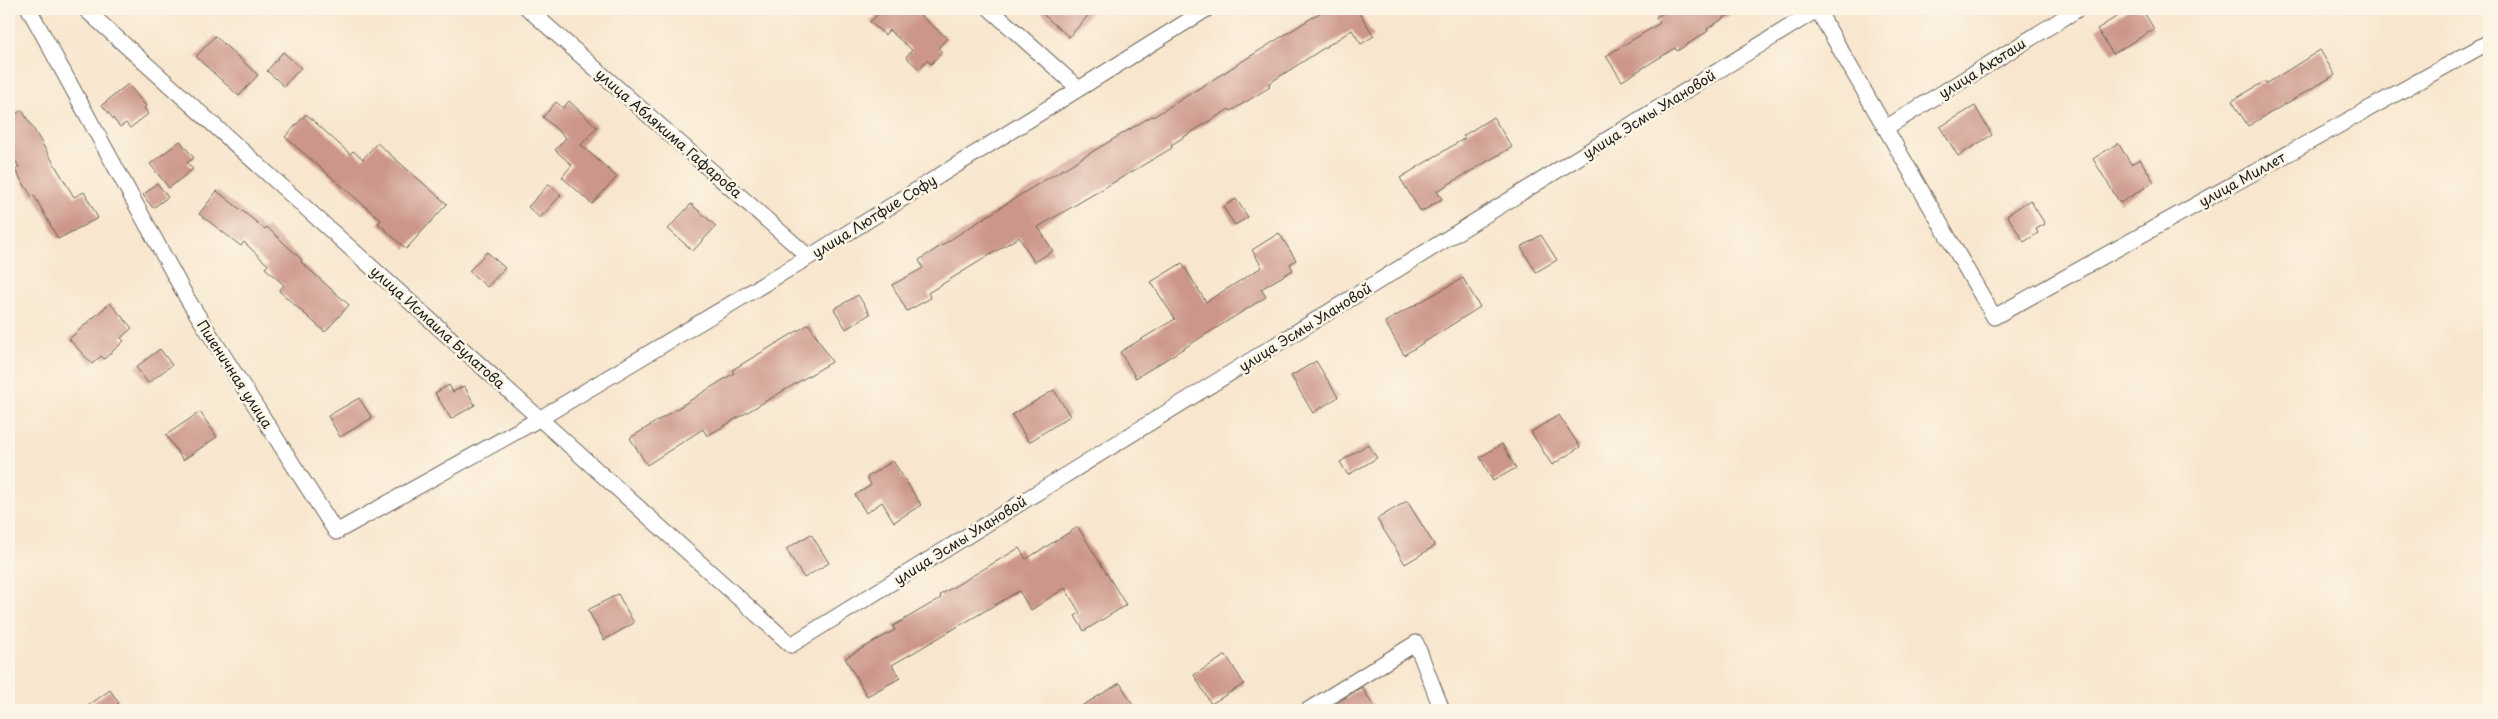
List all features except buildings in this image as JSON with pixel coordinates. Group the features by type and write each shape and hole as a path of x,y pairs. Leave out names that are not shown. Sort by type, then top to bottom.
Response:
{"street":[{"name":"Пшеничная улица","path":"29,9 188,300 336,532 539,419"},
{"name":"улица Исмаила Булатова","path":"85,9 791,645"},
{"name":"улица Аблякима Гафарова","path":"528,9 809,257"},
{"path":"990,9 1078,88"},
{"name":"улица Лютфие Софу","path":"539,419 809,257 1207,9"},
{"path":"1818,9 1887,127"},
{"name":"улица Эсмы Улановой","path":"791,645 1818,9"},
{"name":"улица Акъташ","path":"1887,127 2078,9"},
{"name":"улица Миллет","path":"1887,127 1994,317 2489,42"},
{"path":"1308,710 1416,643 1442,710"}]}
